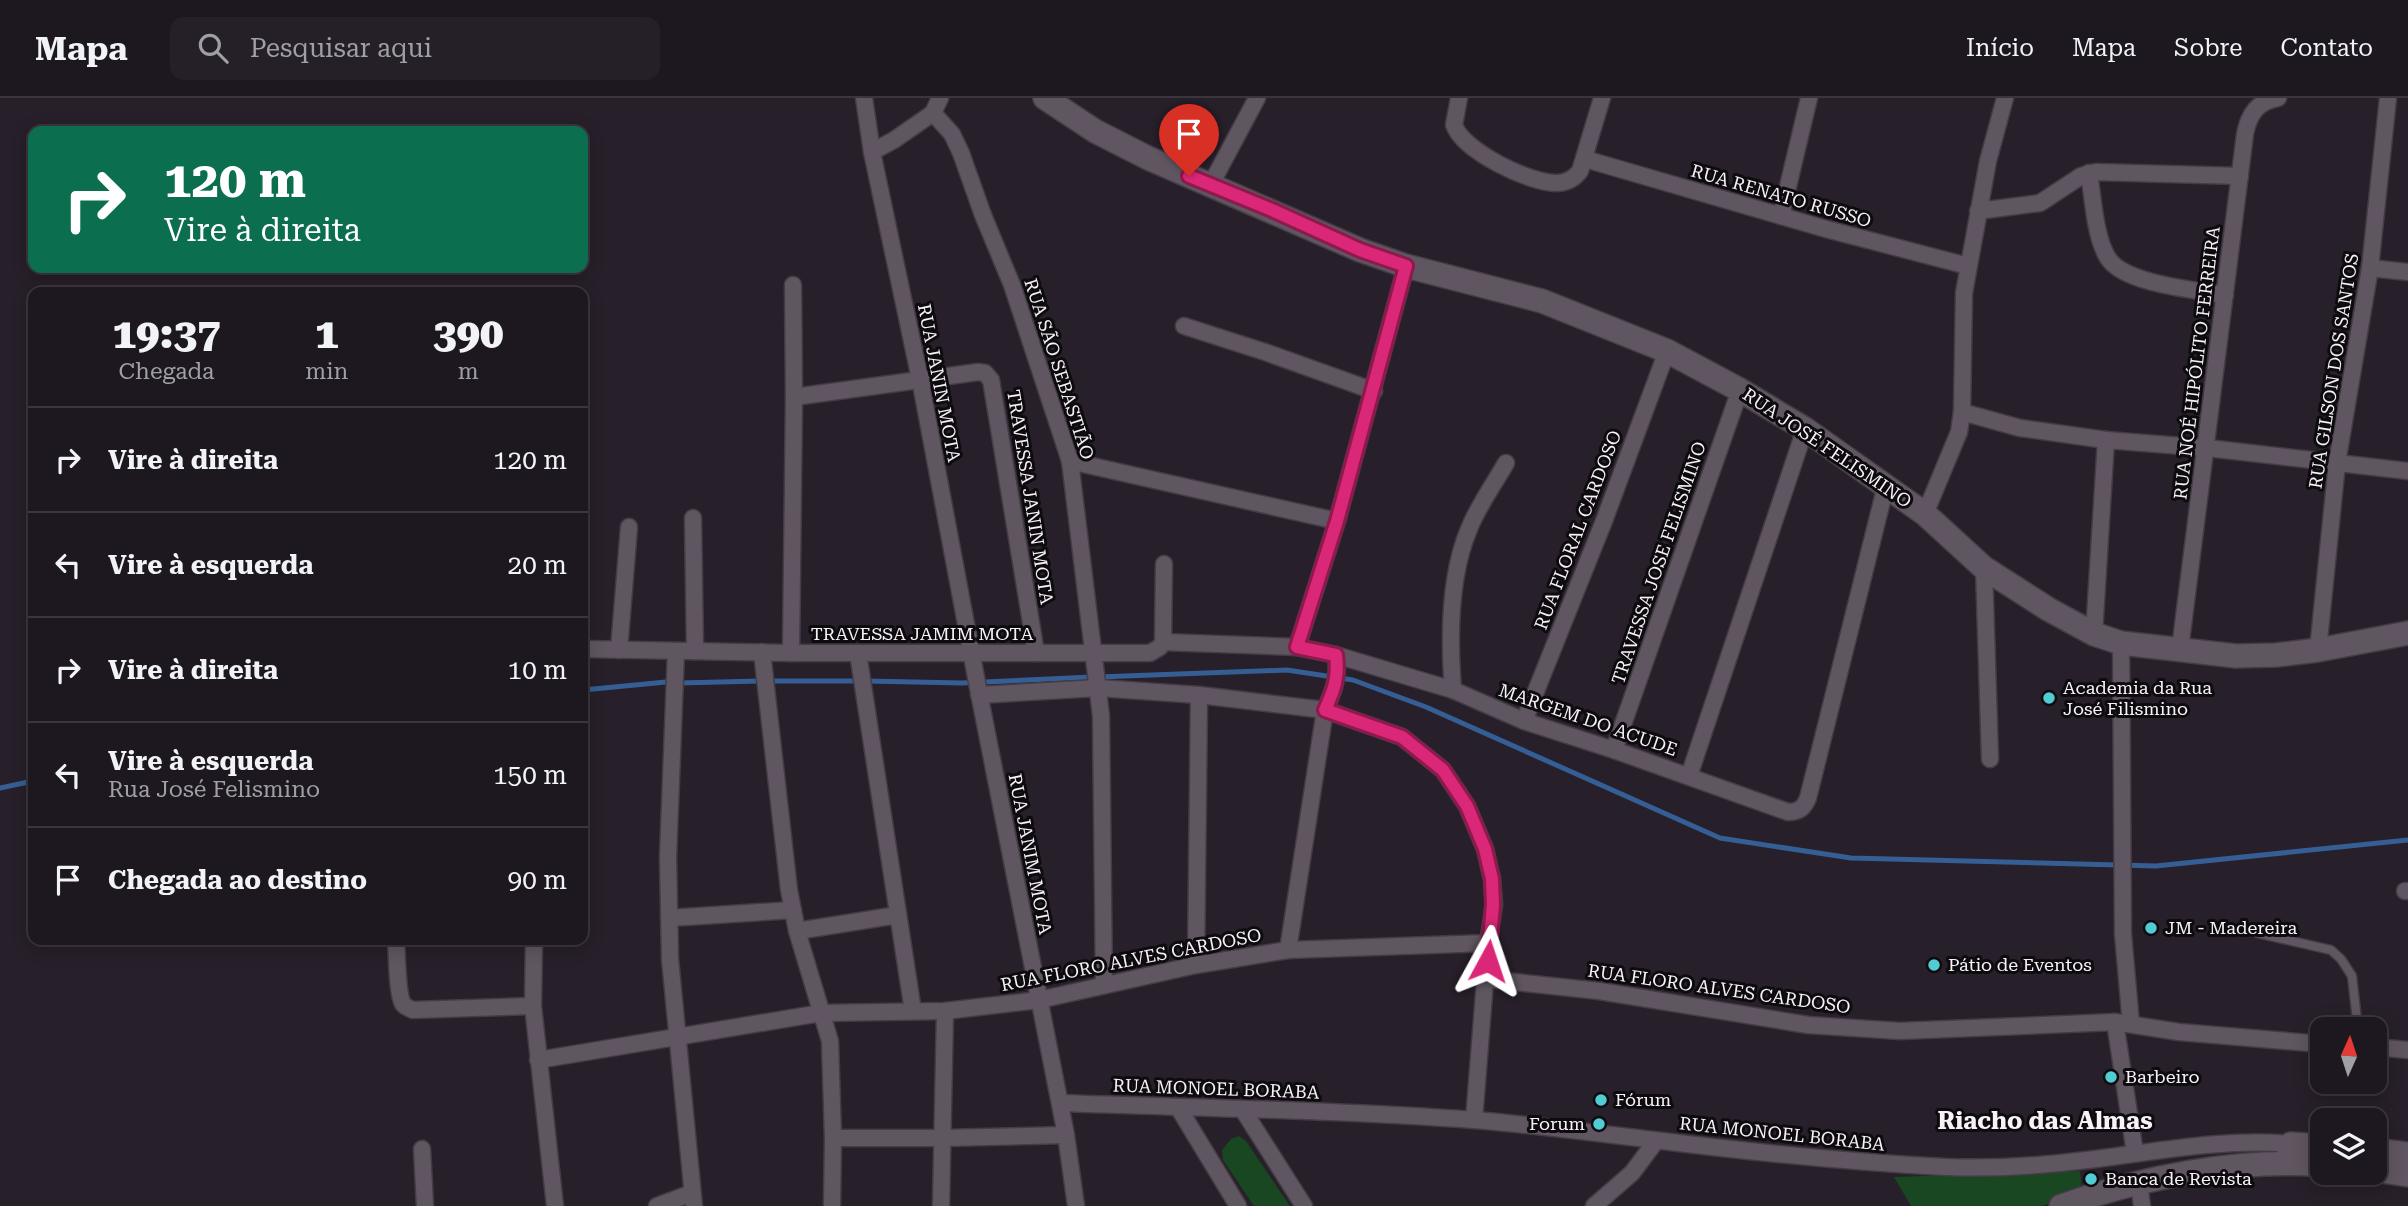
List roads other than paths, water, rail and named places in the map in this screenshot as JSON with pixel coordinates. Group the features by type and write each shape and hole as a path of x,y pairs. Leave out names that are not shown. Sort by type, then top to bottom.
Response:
{"street":[{"name":"RUA JANIN MOTA","path":"864,98 872,152 920,379 978,686"},
{"name":"RUA JOSÉ FELISMINO","path":"1045,98 1095,131 1148,158 1360,250 1406,266 1542,301 1667,351 1805,429 1925,514 1984,568 2048,609 2094,634 2122,643 2236,656 2318,650 2408,633"},
{"path":"1210,186 1257,98"},
{"path":"1454,100 1454,124 1462,138 1521,174 1547,182 1562,183 1576,176 1585,159 1602,98"},
{"path":"1781,216 1809,98"},
{"path":"1925,514 1953,447 1962,412 1964,293 1988,161 2005,98"},
{"name":"RUA NOÉ HIPÓLITO FERREIRA","path":"2180,649 2248,119 2262,103 2278,98"},
{"name":"RUA GILSON DOS SANTOS","path":"2318,650 2337,463 2370,268 2388,98"},
{"path":"872,152 894,140 937,105"},
{"name":"RUA SÃO SEBASTIÃO","path":"937,105 961,153 1012,285 1070,461 1101,716 1104,985"},
{"name":"RUA RENATO RUSSO","path":"1585,159 1870,242 1968,266"},
{"path":"1978,211 2040,203 2089,173 2240,176"},
{"path":"2089,173 2102,247 2108,260 2119,270 2172,286 2225,295"},
{"path":"1164,564 1156,647 1297,647 1337,521 1406,266"},
{"path":"2370,268 2408,272"},
{"path":"790,653 793,285"},
{"path":"1184,326 1374,391"},
{"name":"RUA FLORAL CARDOSO","path":"1524,721 1604,521 1667,351"},
{"name":"TRAVESSA JANIN MOTA","path":"794,397 920,379 985,373 991,380 1036,653"},
{"name":"TRAVESSA JOSE FELISMINO","path":"1614,750 1740,390"},
{"path":"1962,412 2020,428 2106,440 2207,448 2408,471"},
{"path":"1689,776 1805,429"},
{"path":"2094,634 2106,440"},
{"path":"1070,461 1337,521"},
{"path":"1453,690 1450,649 1458,564 1469,528 1506,463"},
{"name":"MARGEM DO ACUDE","path":"1297,647 1337,662 1453,690 1524,721 1788,812 1797,812 1805,806 1808,798 1886,485"},
{"path":"693,518 695,651"},
{"path":"620,650 629,527"},
{"path":"1984,568 1990,759"},
{"path":"2122,643 2120,686 2124,862 2123,1023 2134,1153"},
{"name":"TRAVESSA JAMIM MOTA","path":"588,649 1094,654 1156,647"},
{"path":"657,1206 693,1199 670,959 668,857 676,651"},
{"path":"762,652 793,910 830,1041 832,1206"},
{"path":"858,653 913,1011"},
{"path":"1288,950 1325,710 1336,687 1337,662"},
{"path":"978,686 1098,688 1199,695 1325,710 1402,737 1443,770 1467,806 1485,849 1492,879 1493,905 1474,1120"},
{"name":"RUA JANIM MOTA","path":"978,686 1060,1103 1076,1206"},
{"path":"1196,965 1199,695"},
{"path":"669,918 793,910"},
{"path":"797,931 898,915"},
{"name":"RUA FLORO ALVES CARDOSO","path":"538,1060 821,1013 945,1011 1039,1000 1196,965 1288,950 1488,943"},
{"path":"396,945 403,1004 413,1010 533,1006"},
{"path":"534,945 533,1006 555,1206"},
{"name":"RUA FLORO ALVES CARDOSO","path":"1487,979 1599,990 1808,1025 1900,1031 2123,1023 2179,1032 2310,1043"},
{"path":"941,1206 945,1011"},
{"path":"2387,1048 2408,1050"},
{"name":"RUA MONOEL BORABA","path":"1060,1103 1474,1120 1656,1141 1948,1167 1999,1168 2086,1161 2188,1146 2229,1143 2289,1153"},
{"path":"1178,1107 1238,1206"},
{"path":"1243,1110 1304,1206"},
{"path":"833,1138 1066,1135"},
{"path":"1594,1206 1615,1199 1656,1141"},
{"path":"422,1149 425,1206"},
{"path":"2061,1206 2088,1196 2141,1195 2225,1167 2310,1149"},
{"path":"2387,1151 2408,1154"},
{"path":"2289,1153 2310,1161"},
{"path":"2387,1172 2408,1175"}],"lane":[{"path":"2257,933 2331,950 2341,959 2351,976 2356,1017"}],"waterway":[{"path":"1098,677 1287,670 1353,680 1426,707 1720,838 1851,858 2156,866 2408,840"},
{"path":"866,681 962,683 1092,677"},
{"path":"679,683 760,681"},
{"path":"774,681 859,681"},
{"path":"588,690 666,682"},
{"path":"0,788 28,782"}],"place":[{"name":"Academia da Rua José Filismino","path":"2049,698"},
{"name":"JM - Madereira","path":"2151,928"},
{"name":"Pátio de Eventos","path":"1934,965"},
{"name":"Barbeiro","path":"2111,1077"},
{"name":"Fórum","path":"1601,1100"},
{"name":"Forum","path":"1599,1124"},
{"name":"Banca de Revista","path":"2091,1179"}],"district":[{"name":"Riacho das Almas","path":"2045,1121"}]}
